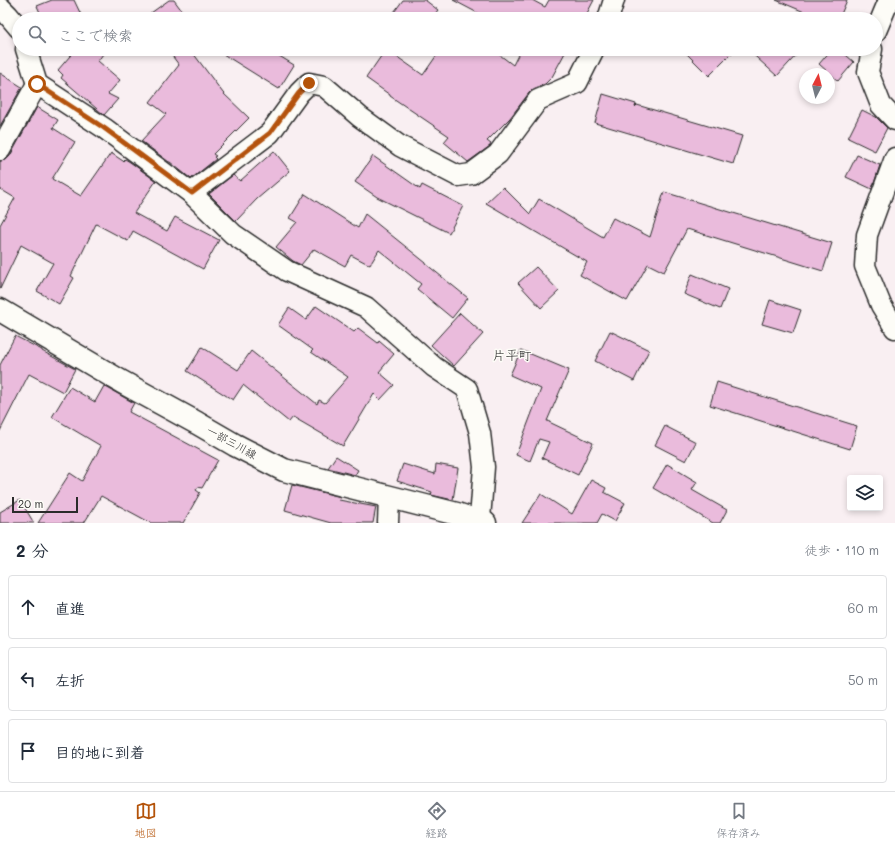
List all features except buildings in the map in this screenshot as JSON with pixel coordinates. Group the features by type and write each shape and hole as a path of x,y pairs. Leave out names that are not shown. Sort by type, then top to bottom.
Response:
{"main road":[{"name":"一部三川線","path":"0,310 122,382 235,445 284,470 482,521"}],"street":[{"path":"610,12 614,0"},
{"path":"883,14 889,0"},
{"path":"0,7 12,20"},
{"path":"28,56 37,84 104,128 192,193 233,234 287,271 366,307 434,367 467,389 480,433 484,467 482,521"},
{"path":"192,193 270,133 299,93 309,83 324,86 360,117 400,146 458,176 472,174 498,154 538,100 577,83 590,56"},
{"path":"871,56 868,72 881,105 895,120"},
{"path":"0,150 37,84"},
{"path":"895,158 867,235 865,266 880,305 895,328"},
{"path":"388,523 389,497"}],"district":[{"name":"片平町","path":"512,354"}],"route":[{"path":"37,84 104,128 192,193 270,133 299,93 309,83"}]}
